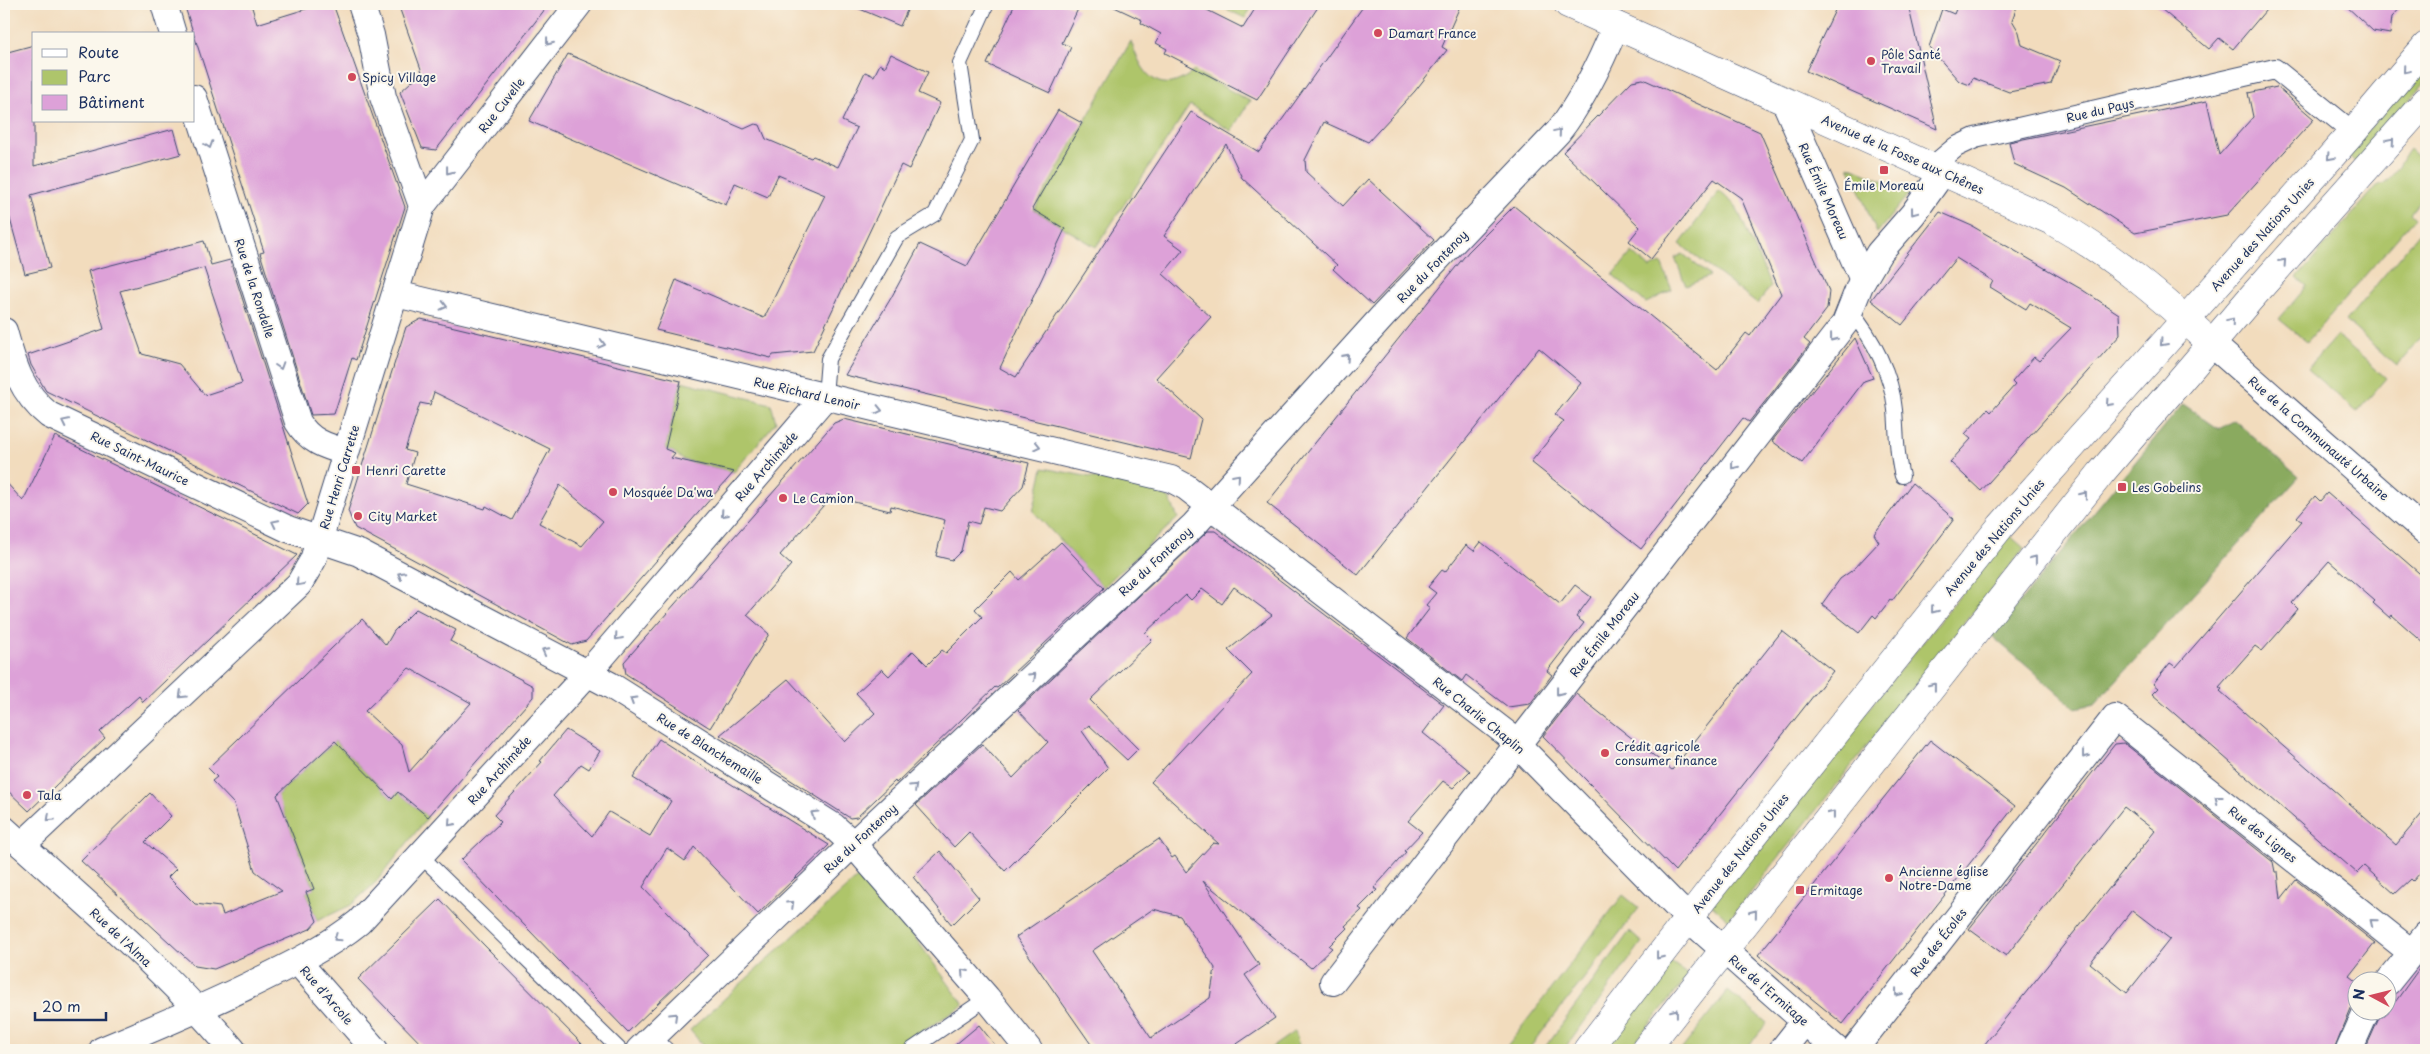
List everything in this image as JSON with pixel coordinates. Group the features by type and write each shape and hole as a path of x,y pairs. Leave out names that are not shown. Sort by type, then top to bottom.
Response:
{"main road":[{"name":"Avenue de la Fosse aux Chênes","path":"1568,4 1937,170 2022,206 2085,239 2132,272 2212,344"},
{"name":"Avenue des Nations Unies","path":"1587,1050 1688,918 1986,545 2185,318 2353,132 2426,46"},
{"path":"1645,1050 2101,473 2426,101"}],"street":[{"path":"164,4 172,32"},
{"path":"361,4 370,35 383,98 422,206"},
{"name":"Rue Cuvelle","path":"422,206 579,4"},
{"name":"Rue du Fontenoy","path":"653,1046 853,844 1194,525 1383,316 1558,132 1573,112 1603,58 1616,25"},
{"name":"Rue du Pays","path":"1937,170 1956,147 1975,138 2276,69 2353,132"},
{"name":"Rue de la Rondelle","path":"195,101 298,422 312,440 346,452"},
{"name":"Rue Émile Moreau","path":"1785,102 1863,280"},
{"name":"Rue Émile Moreau","path":"1333,982 1845,323 1851,312 1857,290 1879,253 1913,214 1937,170"},
{"name":"Rue Henri Carrette","path":"13,837 300,584 313,560 320,539 422,206"},
{"name":"Rue Richard Lenoir","path":"396,294 824,398 1154,473 1186,487 1211,506"},
{"name":"Rue Saint-Maurice","path":"4,331 19,380 38,406 49,414 288,529 320,539"},
{"name":"Rue de la Communauté Urbaine","path":"2212,344 2426,532"},
{"name":"Rue Archimède","path":"102,1050 200,1010 298,962 359,922 588,673 824,398"},
{"name":"Rue Charlie Chaplin","path":"1211,506 1518,745 1688,918 1723,950"},
{"name":"Rue de Blanchemaille","path":"320,539 358,552 588,673 833,826 853,844 987,998 1028,1050"},
{"name":"Rue des Lignes","path":"2115,717 2418,944"},
{"name":"Rue des Écoles","path":"1854,1050 2115,717"},
{"name":"Rue de l'Alma","path":"13,837 200,1010 233,1050"},
{"path":"2396,972 2418,944"},
{"name":"Rue de l'Ermitage","path":"1723,950 1837,1050"},
{"name":"Rue d'Arcole","path":"298,962 375,1050"},
{"path":"1782,1050 1805,1021"},
{"path":"2349,1050 2362,1022"}],"lane":[{"path":"824,398 828,358 897,237 935,214 972,140 960,63 987,4"},
{"path":"1851,312 1866,329 1885,370 1895,409 1897,456 1902,476"},
{"path":"421,856 620,1050"},
{"path":"911,1050 987,998"}],"green space":[{"path":"1215,4 1254,4 1245,18"},
{"path":"1131,41 1141,64 1154,79 1162,83 1171,83 1182,79 1194,71 1250,101 1231,131 1190,105 1096,247 1034,210"},
{"path":"2426,63 2426,81 2356,163 2347,154"},
{"path":"2409,149 2426,165 2426,194 2410,213 2415,218 2307,342 2279,319 2307,286 2297,278 2377,186 2388,180"},
{"path":"1849,166 1910,192 1877,233"},
{"path":"1719,191 1736,206 1771,286 1757,304 1680,244"},
{"path":"2426,225 2426,332 2397,366 2346,321"},
{"path":"1632,252 1650,268 1661,263 1672,290 1646,303 1613,275"},
{"path":"1683,254 1710,276 1686,286 1675,258"},
{"path":"2337,335 2386,378 2357,412 2307,369"},
{"path":"681,381 771,404 776,422 734,472 683,460 675,453 665,449"},
{"path":"2183,404 2219,429 2234,420 2299,477 2095,704 2075,708 1992,636"},
{"path":"1043,468 1148,488 1169,498 1178,518 1103,587 1033,511"},
{"path":"2009,535 2024,548 1729,920 1711,904"},
{"path":"335,741 392,799 398,792 428,817 376,882 351,905 317,921 306,892 314,888 282,808 255,816"},
{"path":"866,870 964,1005 893,1050 707,1050 690,1030"},
{"path":"1623,895 1639,908 1528,1050 1504,1050"},
{"path":"1630,931 1642,942 1564,1050 1543,1050"},
{"path":"1668,960 1689,975 1629,1050 1600,1050"},
{"path":"1728,991 1767,1023 1745,1050 1681,1050"},
{"path":"1295,1031 1300,1050 1268,1050"}],"building":[{"path":"184,4 251,4 257,24 322,4 333,4 405,207 356,360 352,358 334,414 311,415 260,253 264,252 195,38 195,32 193,32"},
{"path":"398,4 549,4 436,150 422,148 400,92 422,72"},
{"path":"848,4 910,4 900,26"},
{"path":"1015,4 1065,4 1078,9 1062,43 1071,47 1050,93 987,64"},
{"path":"1108,4 1195,4 1243,28 1258,4 1320,4 1257,100 1165,53 1167,49 1156,43 1161,34 1141,23 1142,20"},
{"path":"1365,4 1461,4 1442,47 1447,50 1415,91 1368,142 1324,122 1305,160 1306,172 1343,206 1368,179 1434,240 1372,305 1333,269 1337,265 1242,178 1226,144 1164,236 1183,250 1163,274 1211,317 1156,378 1201,419 1191,458 845,375 891,298 920,244 967,266 1058,110 1082,123 1032,209 1065,229 1000,368 1016,377 1191,112 1259,152"},
{"name":"Pôle Santé Travail","path":"1838,4 1908,4 1937,129 1806,71"},
{"path":"1958,4 2018,4 2012,20 2019,32 2022,45 2060,61 2051,84 2009,92 1973,78 1970,85 1959,81 1929,47 1942,9 1954,14"},
{"path":"2155,4 2271,4 2233,49 2219,38 2209,49"},
{"path":"2344,4 2404,4 2392,17 2390,34 2373,31"},
{"path":"32,46 34,166 174,129 181,154 31,195 50,268 25,274 4,197 4,53"},
{"path":"568,54 744,129 755,124 760,125 766,139 838,167 857,128 842,121 865,72 874,76 880,64 885,67 891,54 928,72 918,93 940,103 909,169 901,165 813,351 773,355 771,358 656,330 676,280 764,318 825,195 778,175 768,197 735,183 726,205 529,121"},
{"path":"1643,79 1760,132 1829,291 1827,309 1804,339 1810,344 1749,422 1743,418 1641,549 1531,462 1564,421 1555,415 1581,383 1539,348 1358,575 1267,503 1468,252 1514,206 1717,370 1746,333 1750,336 1781,294 1741,198 1714,179 1651,259 1629,241 1640,227 1563,152 1632,81"},
{"path":"2277,87 2314,119 2227,215 2135,233 2066,188 2014,164 2009,142 2207,101 2219,155 2253,117 2248,93"},
{"path":"1940,212 1972,226 2081,289 2119,314 2120,335 1981,491 1950,462 1971,439 1965,434 1988,409 1991,412 2015,385 2012,382 2034,357 2039,361 2071,328 2030,303 2026,309 1990,287 1993,281 1956,258 1902,325 1871,300"},
{"path":"204,241 211,265 230,260 308,504 298,514 46,391 31,365 28,355 104,329 88,271","holes":["204,268 242,383 205,395 179,364 142,354 120,291"]},
{"path":"421,319 681,381 665,449 675,453 671,458 734,472 586,641 572,645 355,528 348,511 406,327","holes":["434,392 550,449 512,520 486,506 485,509 406,484 415,453 405,450 420,403 430,405","560,485 603,521 582,546 539,523"]},
{"path":"1855,338 1873,378 1864,381 1802,463 1772,441"},
{"path":"844,419 1029,463 1023,486 1000,511 984,507 979,524 968,521 961,551 952,560 936,556 945,520 891,506 890,511 826,495 830,498 780,555 791,565 747,615 769,634 710,728 626,674 624,662 834,423"},
{"path":"55,436 297,555 143,702 139,696 100,732 105,738 29,811 4,787 4,480 23,501"},
{"path":"1912,483 1954,519 1892,601 1890,600 1876,618 1873,615 1859,633 1822,604 1840,579 1854,569 1879,542 1874,534"},
{"path":"2327,493 2426,579 2426,645 2392,615 2390,618 2373,603 2375,601 2329,561 2292,603 2298,609 2279,632 2262,651 2255,646 2219,687 2222,689 2220,691 2396,845 2426,809 2426,866 2413,881 2411,879 2395,894 2364,866 2357,873 2152,694 2158,688 2153,684 2170,663 2176,667 2302,521 2297,517 2315,496 2320,501"},
{"path":"1208,531 1215,531 1444,705 1423,733 1470,771 1453,788 1443,781 1408,821 1422,832 1374,888 1377,890 1359,908 1362,910 1345,926 1347,928 1329,946 1332,948 1311,968 1203,881 1259,965 1245,975 1275,1018 1228,1050 1095,1050 1016,937 1159,839 1172,858 1175,856 1186,872 1213,843 1219,844 1151,782 1252,674 1228,650 1272,615 1234,587 1222,604 1202,589 1191,600 1186,595 1145,633 1152,640 1090,700 1138,749 1127,760 1089,725 1082,731 1108,768 1005,871 969,832 954,847 916,805 982,744 1013,778 1048,742 1018,710","holes":["1153,909 1180,916 1215,968 1210,998 1151,1038 1092,951"]},
{"path":"1061,542 1104,588 997,688 995,687 896,783 895,781 857,817 850,818 720,735 788,679 845,742 875,713 856,693 882,669 889,676 913,651 927,665 942,650 946,653 982,617 975,609 1012,572 1019,580"},
{"path":"1481,542 1560,604 1575,585 1591,597 1576,617 1584,623 1547,671 1552,675 1530,704 1508,707 1466,675 1462,681 1407,638 1430,608 1426,605 1436,593 1428,587 1442,570 1445,572 1466,545 1474,551"},
{"path":"416,609 456,630 450,641 533,686 533,697 428,817 398,792 392,799 335,741 277,795 314,889 306,892 317,921 310,929 214,969 195,966 81,861 150,793 171,816 145,842 176,869 168,877 195,904 220,907 223,915 282,891 255,871 234,804 212,781 217,777 208,768 362,619 386,645 394,631","holes":["409,668 471,703 409,772 402,745 365,711"]},
{"name":"Crédit agricole consumer finance","path":"1782,631 1833,671 1675,871 1543,736 1576,694 1672,770"},
{"path":"566,730 600,751 589,769 581,764 553,796 592,836 609,812 650,836 671,801 633,778 659,739 689,760 691,759 829,845 758,914 694,847 685,861 667,848 643,887 708,955 628,1032 461,860 501,822 494,815 542,762 540,761"},
{"name":"Ancienne église Notre-Dame","path":"1930,740 2015,806 1843,1024 1758,955"},
{"path":"2124,743 2273,862 2275,872 2278,872 2281,899 2296,880 2375,943 2352,972 2348,972 2348,1016 2334,1050 1980,1050 2155,831 2124,807 2006,956 1969,929 2115,744","holes":["2132,910 2170,939 2127,993 2090,963"]},
{"path":"940,851 979,898 952,925 913,877"},
{"path":"440,899 588,1050 427,1050 358,979"},
{"path":"2426,959 2426,1050 2365,1050 2377,1022 2398,1022 2398,998"},
{"path":"979,1025 999,1050 949,1050"}],"place":[{"name":"Damart France","path":"1378,33"},
{"name":"Pôle Santé Travail","path":"1871,61"},
{"name":"Spicy Village","path":"352,77"},
{"name":"Émile Moreau","path":"1884,170"},
{"name":"Henri Carette","path":"356,470"},
{"name":"Les Gobelins","path":"2122,487"},
{"name":"Mosquée Da'wa","path":"613,492"},
{"name":"Le Camion","path":"783,498"},
{"name":"City Market","path":"358,516"},
{"name":"Crédit agricole consumer finance","path":"1605,753"},
{"name":"Tala","path":"27,795"},
{"name":"Ancienne église Notre-Dame","path":"1889,878"},
{"name":"Ermitage","path":"1800,890"}]}
